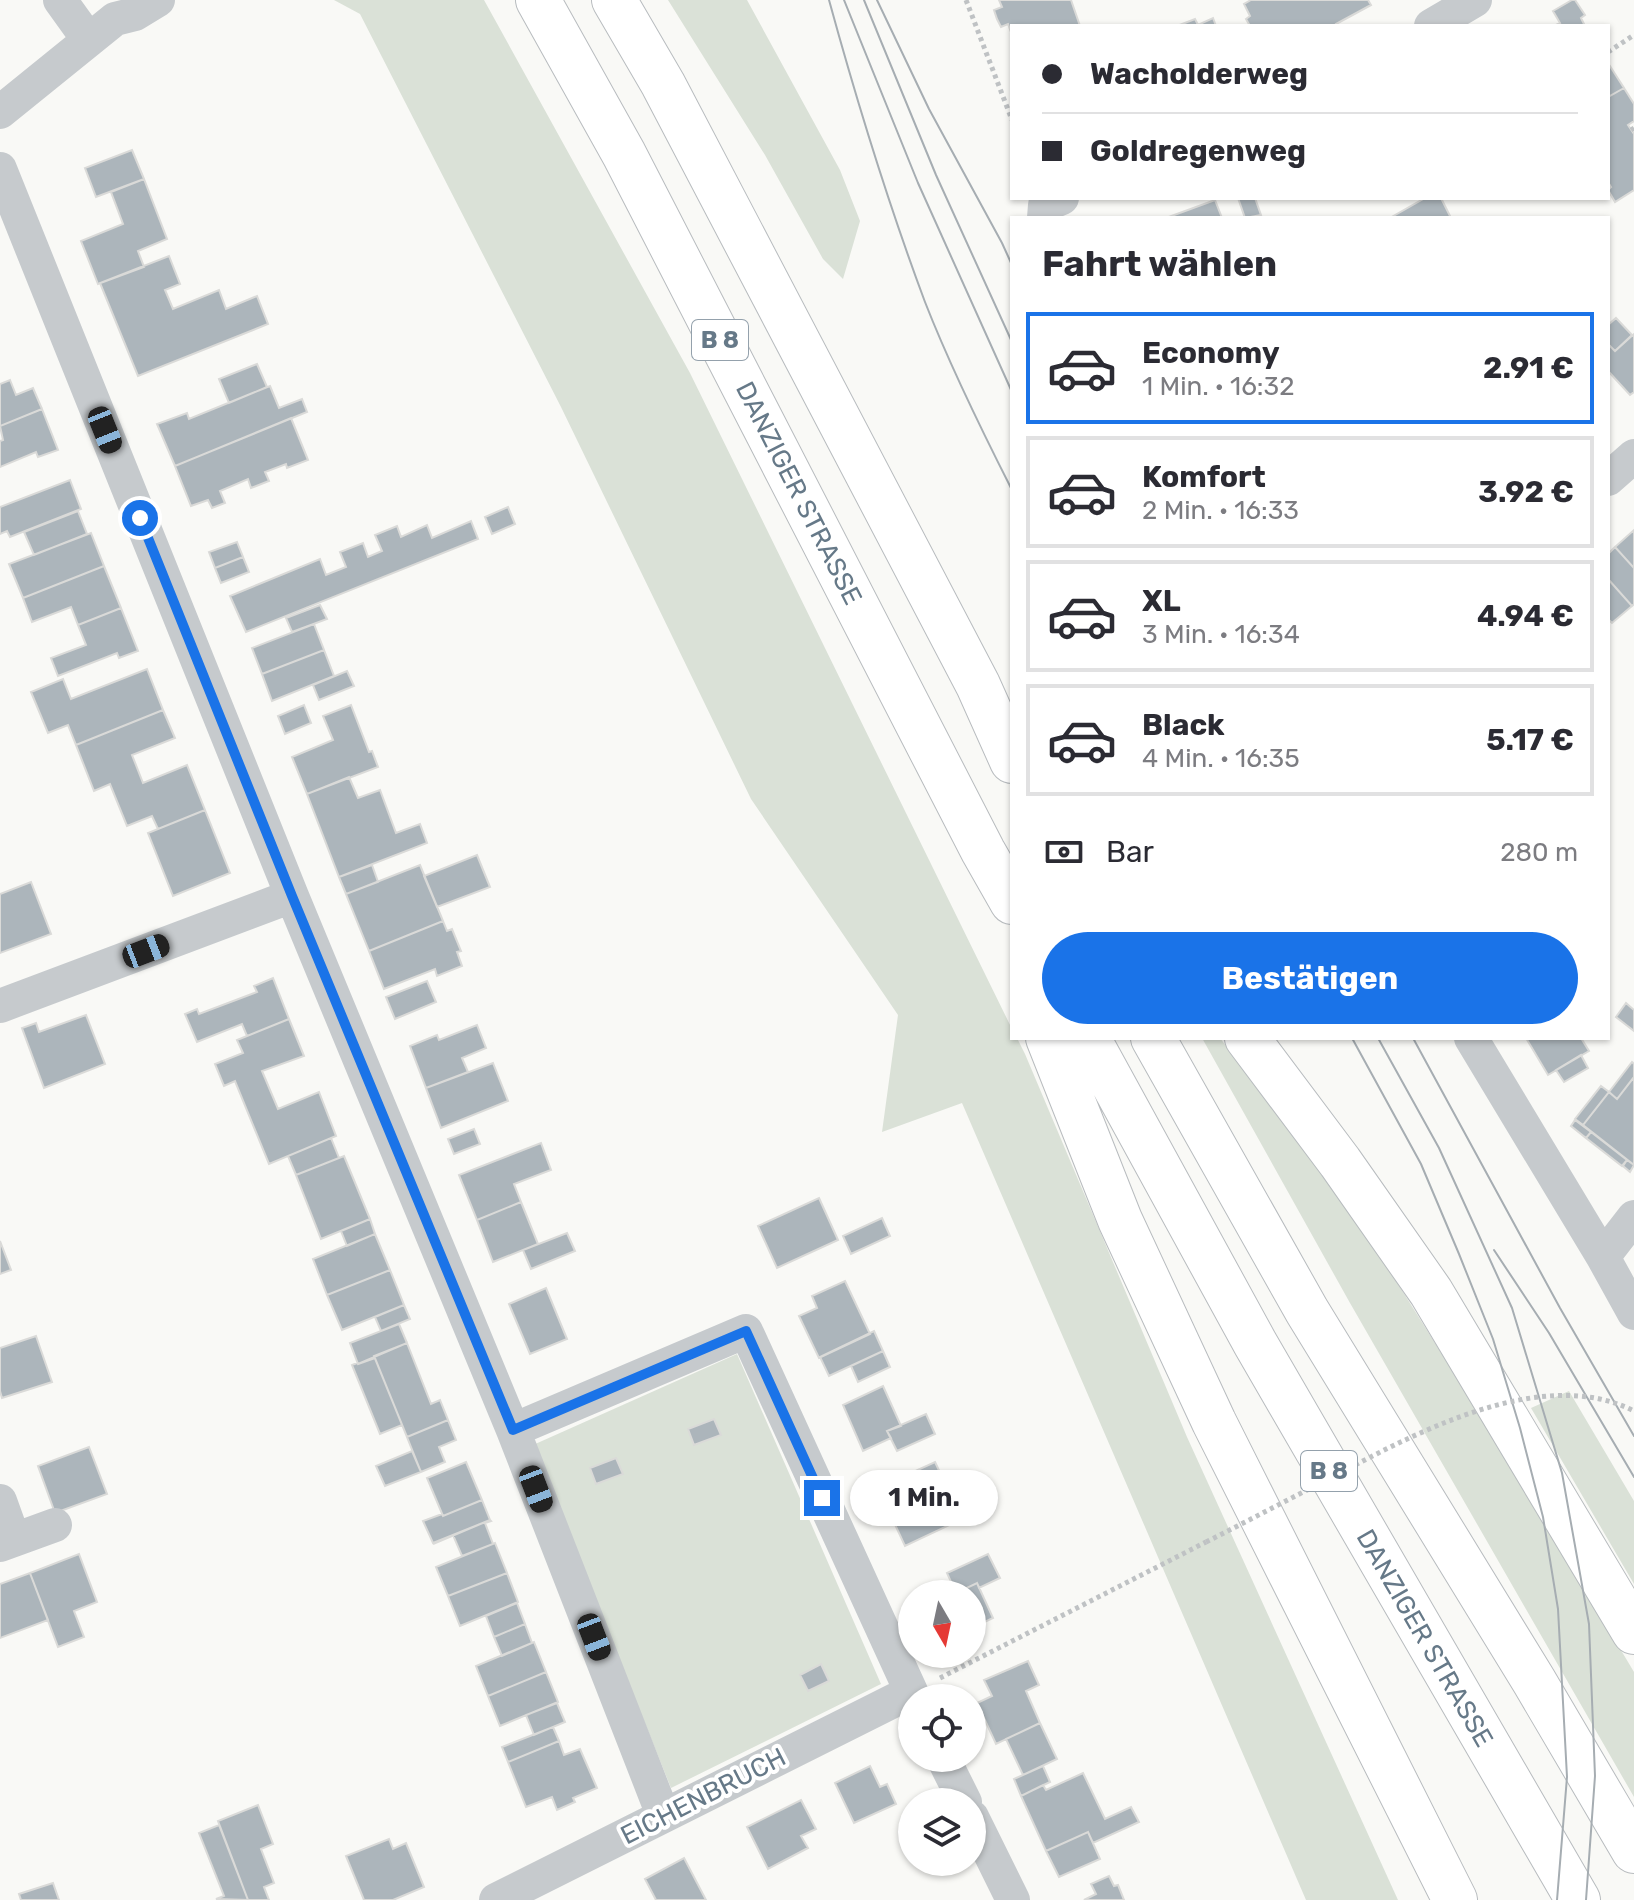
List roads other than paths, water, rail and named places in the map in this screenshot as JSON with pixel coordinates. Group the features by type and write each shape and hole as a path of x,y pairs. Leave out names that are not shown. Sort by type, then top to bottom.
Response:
{"highway":[{"name":"DANZIGER STRASSE","path":"538,0 624,154 1010,898"},
{"name":"B 8","path":"614,0 663,84 978,685 1010,757"},
{"path":"978,685 1010,727"},
{"path":"983,851 1010,929"},
{"path":"1049,1040 1120,1220 1214,1422 1455,1900"},
{"name":"DANZIGER STRASSE","path":"1089,1040 1263,1356 1578,1900"},
{"name":"B 8","path":"1154,1040 1307,1311 1534,1681 1634,1851"},
{"path":"1248,1040 1340,1162 1431,1292 1634,1632"}],"street":[{"path":"60,0 109,19"},
{"path":"0,112 109,19 135,14 158,0"},
{"path":"1434,24 1475,0"},
{"path":"0,169 292,896 513,1430 663,1815"},
{"path":"1610,477 1634,456"},
{"path":"0,1006 292,896"},
{"path":"1472,1040 1634,1313"},
{"path":"1603,1257 1634,1217"},
{"path":"513,1430 746,1331 907,1684"},
{"path":"0,1501 7,1542 55,1525"},
{"name":"EICHENBRUCH","path":"496,1900 898,1702"},
{"path":"986,1845 1013,1900"}],"tram line":[{"path":"829,0 874,152 925,302 966,397 1010,486"},
{"path":"844,0 918,183 1010,388"},
{"path":"864,0 936,175 1010,338"},
{"path":"877,0 929,109 1010,261"},
{"path":"1353,1040 1421,1164 1493,1339 1543,1517 1558,1609 1567,1777 1557,1900"},
{"path":"1379,1040 1439,1148 1512,1308 1562,1473 1589,1624 1595,1776 1586,1900"},
{"path":"1414,1040 1560,1308 1634,1436"},
{"path":"1494,1250 1549,1333 1634,1477"}]}
